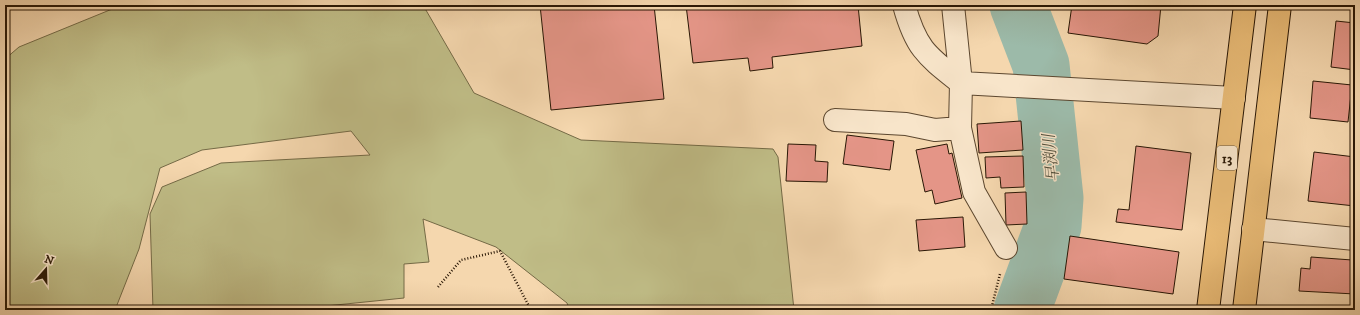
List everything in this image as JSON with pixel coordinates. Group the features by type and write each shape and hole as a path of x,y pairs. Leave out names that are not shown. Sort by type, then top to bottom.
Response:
{"main road":[{"name":"13","path":"1208,310 1245,5"},
{"path":"1244,310 1280,5"}],"street":[{"path":"904,5 911,31 928,57 961,83 1234,98"},
{"path":"953,5 961,83 960,128 974,192 1006,248"},
{"path":"835,120 906,124 935,130 960,128"},
{"path":"1253,228 1355,239"}],"path":[{"path":"991,310 1006,248"},
{"path":"438,286 460,260 500,251 531,310"}],"shaded area":[{"path":"122,5 423,5 474,93 581,140 773,149 778,157 794,310 570,310 567,303 496,247 423,219 429,262 404,264 404,298 287,310 153,310 150,214 162,187 221,163 370,155 351,131 202,150 160,168 139,249 115,310 5,310 5,59 19,47"}],"building":[{"path":"540,5 654,5 664,99 551,110"},
{"path":"686,5 858,5 862,46 772,57 773,68 750,71 748,58 693,63"},
{"path":"1072,5 1161,5 1158,36 1147,44 1068,33"},
{"path":"1330,5 1355,5 1355,9 1330,8"},
{"path":"1336,21 1355,23 1355,70 1331,67"},
{"path":"1313,81 1352,85 1348,122 1310,118"},
{"path":"1021,121 1023,150 979,153 977,124"},
{"path":"847,135 894,141 890,170 843,164"},
{"path":"788,144 816,145 815,161 828,162 827,182 786,181"},
{"path":"947,144 949,154 952,153 962,198 935,204 932,190 925,192 916,150"},
{"path":"1136,146 1191,153 1182,230 1116,222 1118,209 1129,210"},
{"path":"1314,152 1355,157 1355,206 1308,201"},
{"path":"1023,156 1024,187 1001,188 1000,177 986,178 985,157"},
{"path":"1026,192 1027,224 1006,225 1005,193"},
{"path":"963,217 965,247 919,251 916,220"},
{"path":"1070,236 1179,252 1173,294 1064,279"},
{"path":"1311,257 1352,260 1351,272 1355,272 1355,294 1299,291 1301,268 1310,269"}],"waterway":[{"name":"早渕川","path":"1018,5 1041,65 1055,198 1053,226 1022,310"}]}
